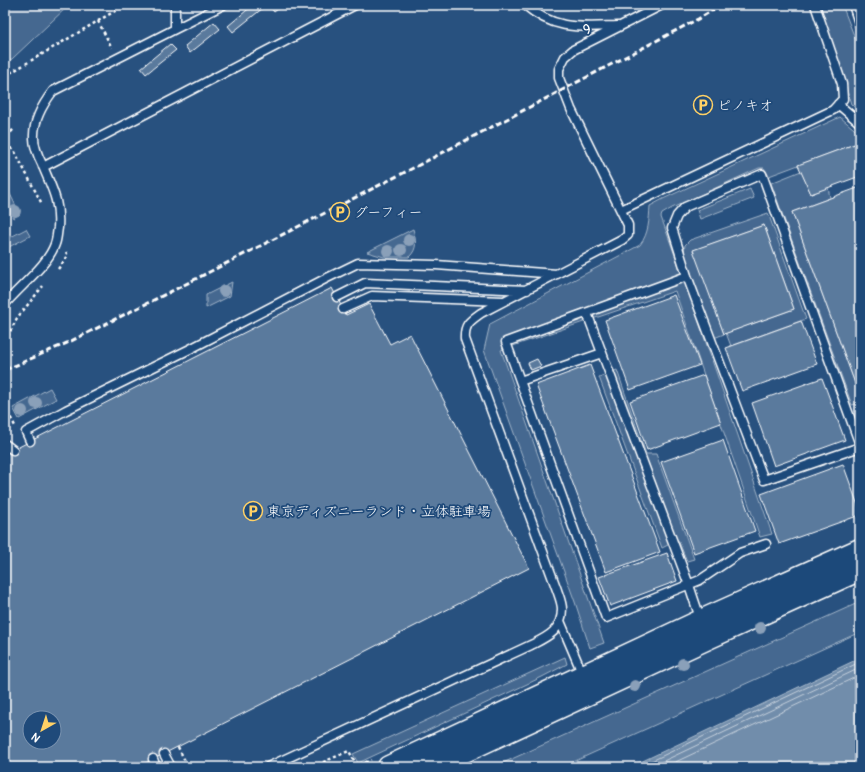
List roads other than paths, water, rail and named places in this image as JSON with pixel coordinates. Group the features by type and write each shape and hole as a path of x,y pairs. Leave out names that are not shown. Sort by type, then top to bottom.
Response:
{"street":[{"path":"389,767 701,621 860,550"},
{"path":"430,767 860,569"}],"lane":[{"path":"175,5 175,28"},
{"path":"5,304 45,263 55,244 57,234 57,200 36,151 34,137 36,121 42,106 53,91 223,5"},
{"path":"43,166 355,5"},
{"path":"525,5 535,14 548,21 561,25 575,28 622,26"},
{"name":"9","path":"621,210 568,102 558,78 559,69 566,57 573,50 662,5"},
{"path":"268,767 544,638 555,630 560,621 562,609 558,590 465,339 464,329 470,320 481,313 622,240 628,234 628,225 621,210 833,110 843,99 842,84 815,5"},
{"path":"853,5 860,26"},
{"path":"838,104 860,123"},
{"path":"762,174 860,446 764,480 687,276 672,228 677,216 685,207 762,174"},
{"path":"30,441 26,432 32,428 358,263 436,265 557,274"},
{"path":"687,276 506,342 606,618 700,580 740,553 766,544"},
{"path":"337,297 364,283 528,290"},
{"path":"343,309 372,296 504,302"},
{"path":"587,313 689,585 701,621"},
{"path":"520,381 602,353"},
{"path":"5,444 13,450"},
{"path":"560,621 584,676"},
{"path":"164,754 171,767"}],"water":[{"path":"860,658 860,767 630,767"}],"railway":[{"path":"5,370 67,343 176,289 417,166 698,19 721,5"}],"place":[{"name":"ピノキオ","path":"703,105"},
{"name":"グーフィー","path":"340,212"},
{"name":"東京ディズニーランド・立体駐車場","path":"253,511"}]}
